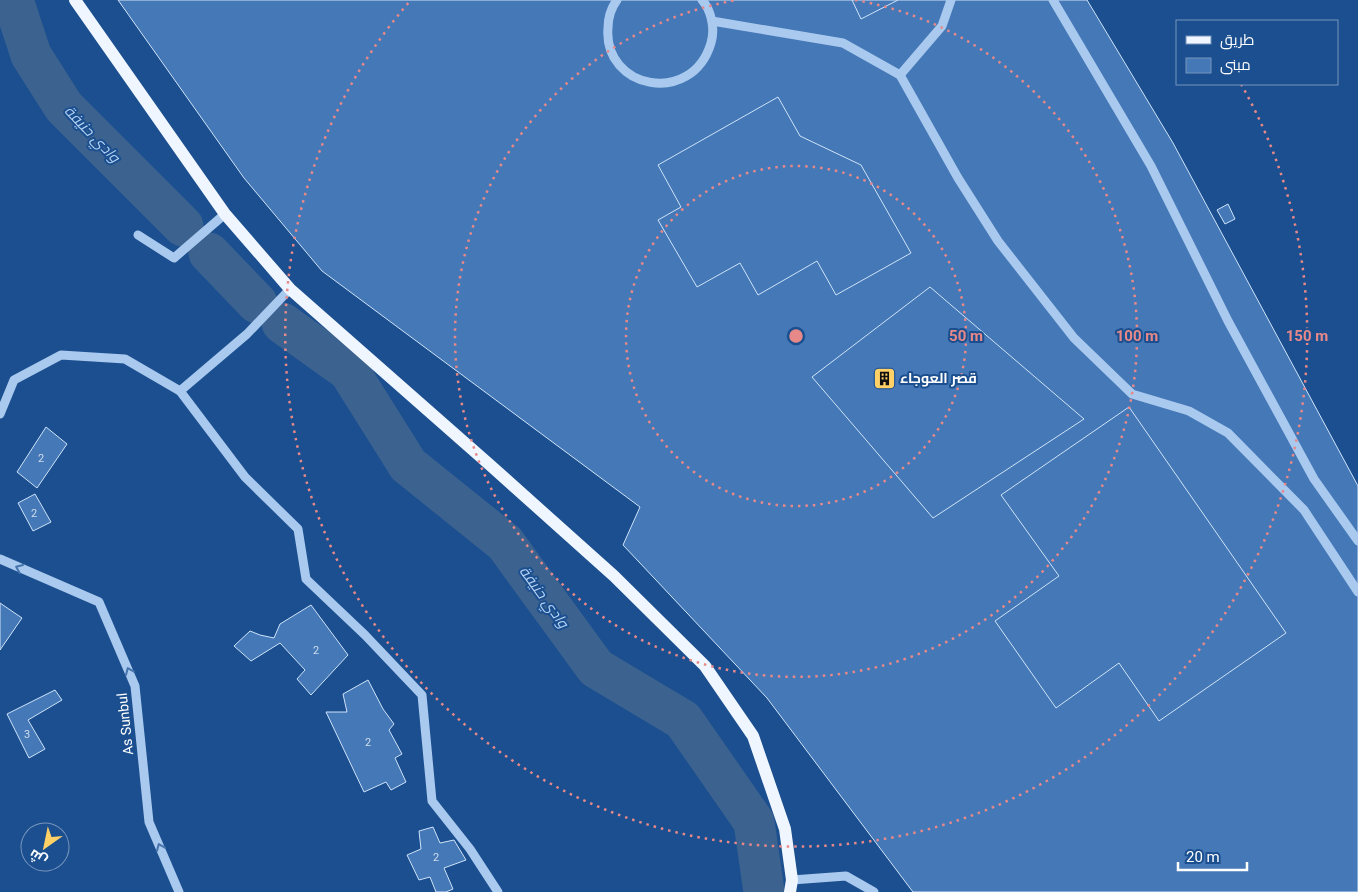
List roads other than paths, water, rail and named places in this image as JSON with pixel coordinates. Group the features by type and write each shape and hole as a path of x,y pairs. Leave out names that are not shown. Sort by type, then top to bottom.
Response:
{"main road":[{"path":"75,0 225,214 290,290 614,576 705,666 753,736 785,830 791,886"}],"street":[{"path":"617,0 608,18 607,35 611,52 621,66 634,77 650,83 668,84 684,79 698,68 708,55 713,38 712,21 706,4 702,0"},
{"path":"900,74 942,26 951,0"},
{"path":"1053,0 1151,166 1228,321 1314,479 1358,541"},
{"path":"712,21 843,43 900,74 958,178 998,241 1074,338 1132,394 1189,411 1228,433 1304,510 1358,592"},
{"path":"138,236 174,258 225,214"},
{"path":"180,391 247,334 290,290"},
{"path":"0,414 14,380 61,355 125,359 180,391 245,477 298,529 306,579 365,634 422,695 432,801 470,849 498,892"},
{"name":"As Sunbul","path":"0,559 99,602 135,686 150,822 179,892"},
{"path":"791,886 846,876 874,892"}],"waterway":[{"name":"وادي حنيفة","path":"13,0 31,55 64,107 183,226"},
{"name":"وادي حنيفة","path":"209,253 257,303"},
{"name":"وادي حنيفة","path":"282,323 349,371 408,465 505,543 596,668 683,720 754,822 764,892"}],"place":[{"name":"قصر العوجاء","path":"884,378"}]}
